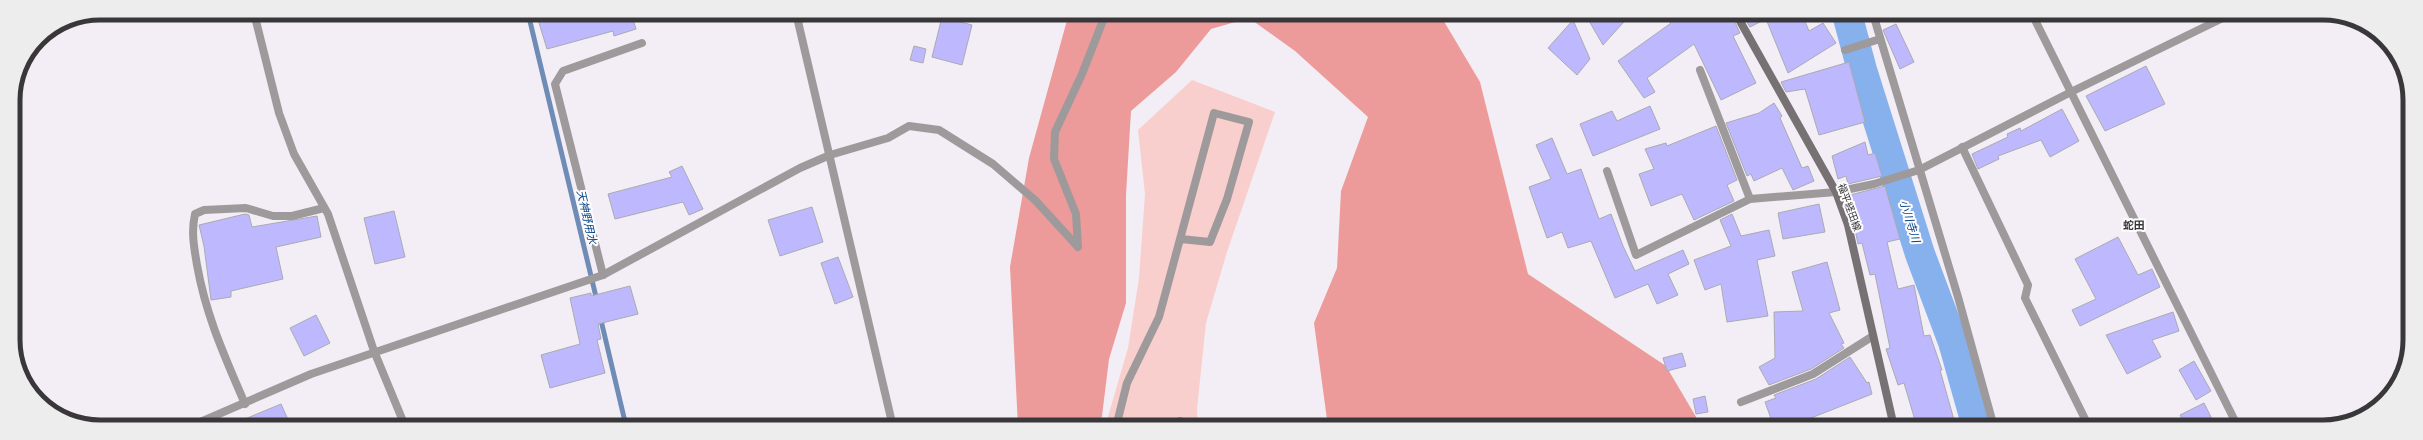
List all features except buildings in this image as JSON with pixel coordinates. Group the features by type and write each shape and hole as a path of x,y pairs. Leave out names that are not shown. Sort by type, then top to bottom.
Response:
{"main road":[{"name":"福平経田線","path":"1739,20 1836,192 1848,225 1892,420"}],"street":[{"path":"256,20 279,113 292,147 324,208 374,351 403,420"},
{"path":"798,20 892,420"},
{"path":"205,420 245,404 311,374 374,351 603,275 800,168 830,155 888,138 909,126 939,130 993,164 1035,200 1078,247 1076,214 1054,160 1055,132 1082,74 1103,20"},
{"path":"1875,20 1958,297 1992,420"},
{"path":"2035,20 2235,420"},
{"path":"1607,171 1636,255 1750,199 1836,192 1874,184 1919,170 2071,92 2219,20"},
{"path":"1845,50 1880,39"},
{"path":"603,275 555,84 563,71 642,43"},
{"path":"1700,70 1750,199"},
{"path":"1118,420 1127,382 1159,317 1214,114 1249,122 1227,199 1210,242 1181,239"},
{"path":"1962,147 2028,285 2025,298 2086,420"},
{"path":"245,404 220,345 204,301 191,230 195,214 204,210 246,208 273,216 292,216 324,208"},
{"path":"1741,402 1813,374 1873,336"}],"shaded area":[{"path":"1067,20 1242,20 1211,29 1176,72 1131,111 1126,195 1126,303 1109,359 1101,420 1018,420 1010,267 1029,158"},
{"path":"1252,20 1443,20 1480,82 1528,274 1666,366 1698,420 1327,420 1314,323 1337,268 1341,191 1368,117 1295,51"},
{"path":"1192,80 1275,112 1227,252 1206,323 1197,409 1198,420 1107,420 1128,348 1139,278 1145,194 1138,130"}],"waterway":[{"name":"天神野用水","path":"530,20 597,301"},
{"name":"小川寺川","path":"1849,20 1862,70 1920,254 1953,342 1975,420"},
{"name":"天神野用水","path":"600,316 625,420"}],"district":[{"name":"蛇田","path":"2134,225"}]}
